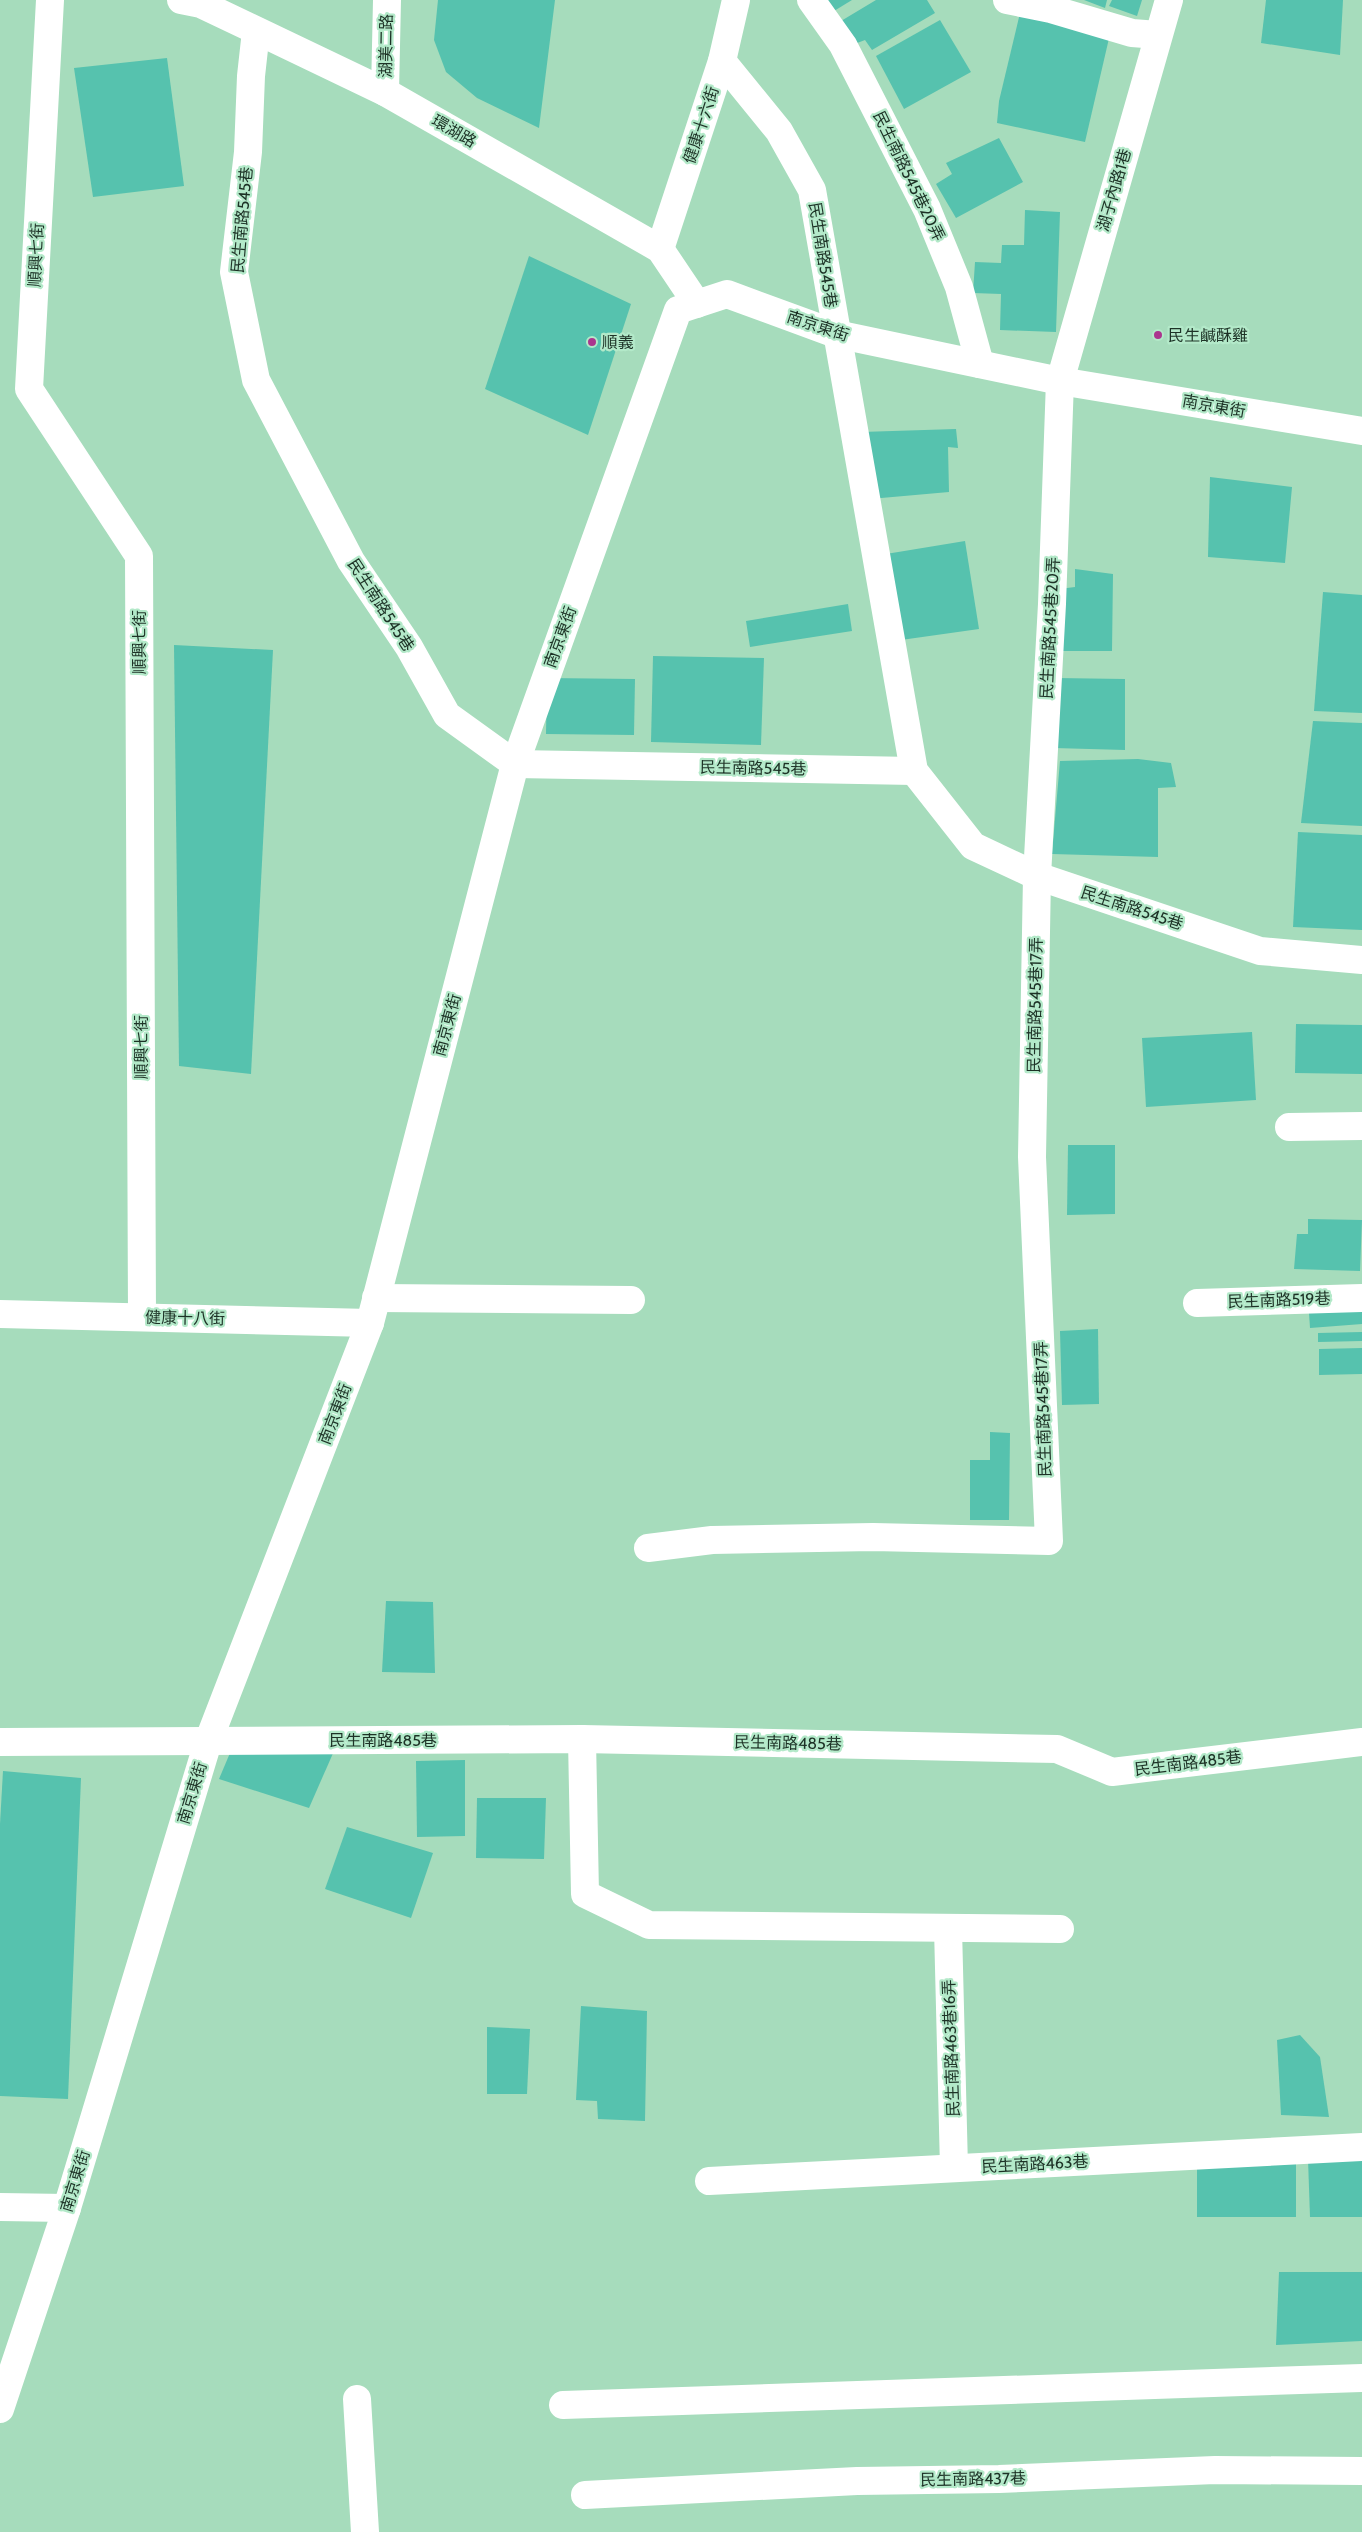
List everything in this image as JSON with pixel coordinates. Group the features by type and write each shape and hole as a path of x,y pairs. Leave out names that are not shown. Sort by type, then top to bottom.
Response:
{"street":[{"name":"順興七街","path":"50,0 29,388 139,556 142,1317"},
{"name":"環湖路","path":"181,0 201,4 385,92 660,250 697,304"},
{"name":"湖美二路","path":"385,92 387,0"},
{"name":"健康十六街","path":"660,250 722,61 736,0"},
{"name":"民生南路545巷20弄","path":"811,0 843,45 927,209 959,287 980,364"},
{"path":"1007,0 1051,9 1132,33 1158,35"},
{"name":"湖子內路1巷","path":"1060,380 1169,0"},
{"name":"民生南路545巷","path":"256,30 251,76 248,152 234,272 256,380 351,560 409,647 446,715 515,764 914,771"},
{"name":"民生南路545巷","path":"722,61 779,131 812,190 914,771 972,846 1037,876 1260,951 1362,960"},
{"name":"南京東街","path":"0,2408 67,2208 208,1742 373,1310 515,764 678,310 727,294 836,334 1060,380 1362,431"},
{"name":"民生南路545巷20弄","path":"1037,876 1052,604 1060,380"},
{"name":"民生南路545巷17弄","path":"648,1548 712,1540 873,1537 1049,1541 1032,1157 1037,876"},
{"path":"1289,1127 1362,1126"},
{"name":"民生南路519巷","path":"1197,1303 1362,1298"},
{"name":"健康十八街","path":"0,1314 142,1317 631,1300"},
{"path":"582,1739 586,1894 649,1925 1060,1929"},
{"name":"民生南路485巷","path":"0,1742 582,1739 1058,1749 1112,1772 1362,1742"},
{"name":"民生南路463巷16弄","path":"948,1928 954,2168"},
{"name":"民生南路463巷","path":"709,2181 1362,2147"},
{"path":"0,2207 67,2208"},
{"path":"563,2405 1362,2378"},
{"path":"357,2399 365,2532"},
{"name":"民生南路437巷","path":"585,2495 857,2481 999,2479 1215,2470 1362,2471"}],"building":[{"path":"438,0 555,0 539,128 477,98 446,72 434,40"},
{"path":"827,0 852,0 834,11"},
{"path":"876,0 927,0 935,13 872,50 865,40 852,45 836,24"},
{"path":"1084,0 1107,0 1105,8"},
{"path":"1112,0 1142,0 1137,16 1109,6"},
{"path":"1266,0 1343,0 1340,55 1261,43"},
{"path":"1020,13 1110,34 1085,142 997,123 999,101"},
{"path":"940,20 971,72 904,109 876,56"},
{"path":"167,58 184,186 93,197 74,68"},
{"path":"999,138 1023,182 956,218 936,184 952,174 946,163"},
{"path":"1025,210 1060,212 1056,332 1000,330 1001,294 973,293 975,262 1001,263 1002,245 1024,245"},
{"path":"529,256 631,304 588,435 485,389"},
{"path":"956,429 958,448 948,447 949,492 870,499 861,432"},
{"path":"1210,477 1292,487 1285,563 1208,557"},
{"path":"965,541 979,629 901,640 886,554"},
{"path":"1075,569 1113,574 1112,651 1059,651 1059,589 1075,587"},
{"path":"1323,592 1362,595 1362,713 1314,711"},
{"path":"848,604 852,631 750,647 746,621"},
{"path":"174,645 273,650 251,1074 179,1066"},
{"path":"653,656 764,658 761,745 651,742"},
{"path":"547,678 635,679 634,735 546,734"},
{"path":"1056,678 1125,679 1125,750 1054,748"},
{"path":"1313,721 1362,723 1362,826 1301,823"},
{"path":"1138,759 1171,763 1176,787 1158,788 1158,857 1052,854 1060,761"},
{"path":"1298,832 1362,835 1362,930 1293,927"},
{"path":"1296,1024 1362,1025 1362,1074 1295,1073"},
{"path":"1252,1032 1256,1100 1146,1107 1142,1038"},
{"path":"1068,1145 1115,1145 1115,1214 1067,1215"},
{"path":"1308,1219 1362,1220 1360,1271 1294,1269 1297,1234 1308,1234"},
{"path":"1362,1308 1362,1324 1310,1328 1309,1313"},
{"path":"1098,1329 1099,1404 1062,1405 1060,1331"},
{"path":"1362,1332 1362,1341 1318,1342 1318,1333"},
{"path":"1362,1348 1362,1374 1319,1375 1319,1349"},
{"path":"990,1432 1010,1433 1009,1520 970,1520 970,1460 990,1460"},
{"path":"386,1601 433,1602 435,1673 382,1672"},
{"path":"334,1751 309,1808 219,1779 230,1753"},
{"path":"465,1760 465,1836 417,1837 416,1761"},
{"path":"3,1771 81,1778 68,2099 0,2096 0,1824"},
{"path":"477,1798 546,1798 544,1859 476,1858"},
{"path":"347,1827 433,1853 411,1918 325,1889"},
{"path":"581,2006 647,2011 645,2121 598,2119 597,2101 576,2100"},
{"path":"487,2027 530,2029 527,2094 487,2094"},
{"path":"1300,2035 1320,2057 1329,2117 1281,2115 1277,2040"},
{"path":"1296,2158 1296,2217 1197,2217 1197,2165"},
{"path":"1308,2159 1362,2159 1362,2217 1310,2217"},
{"path":"1279,2272 1362,2272 1362,2341 1276,2345"}],"place":[{"name":"民生鹹酥雞","path":"1158,335"},
{"name":"順義","path":"592,342"}]}
